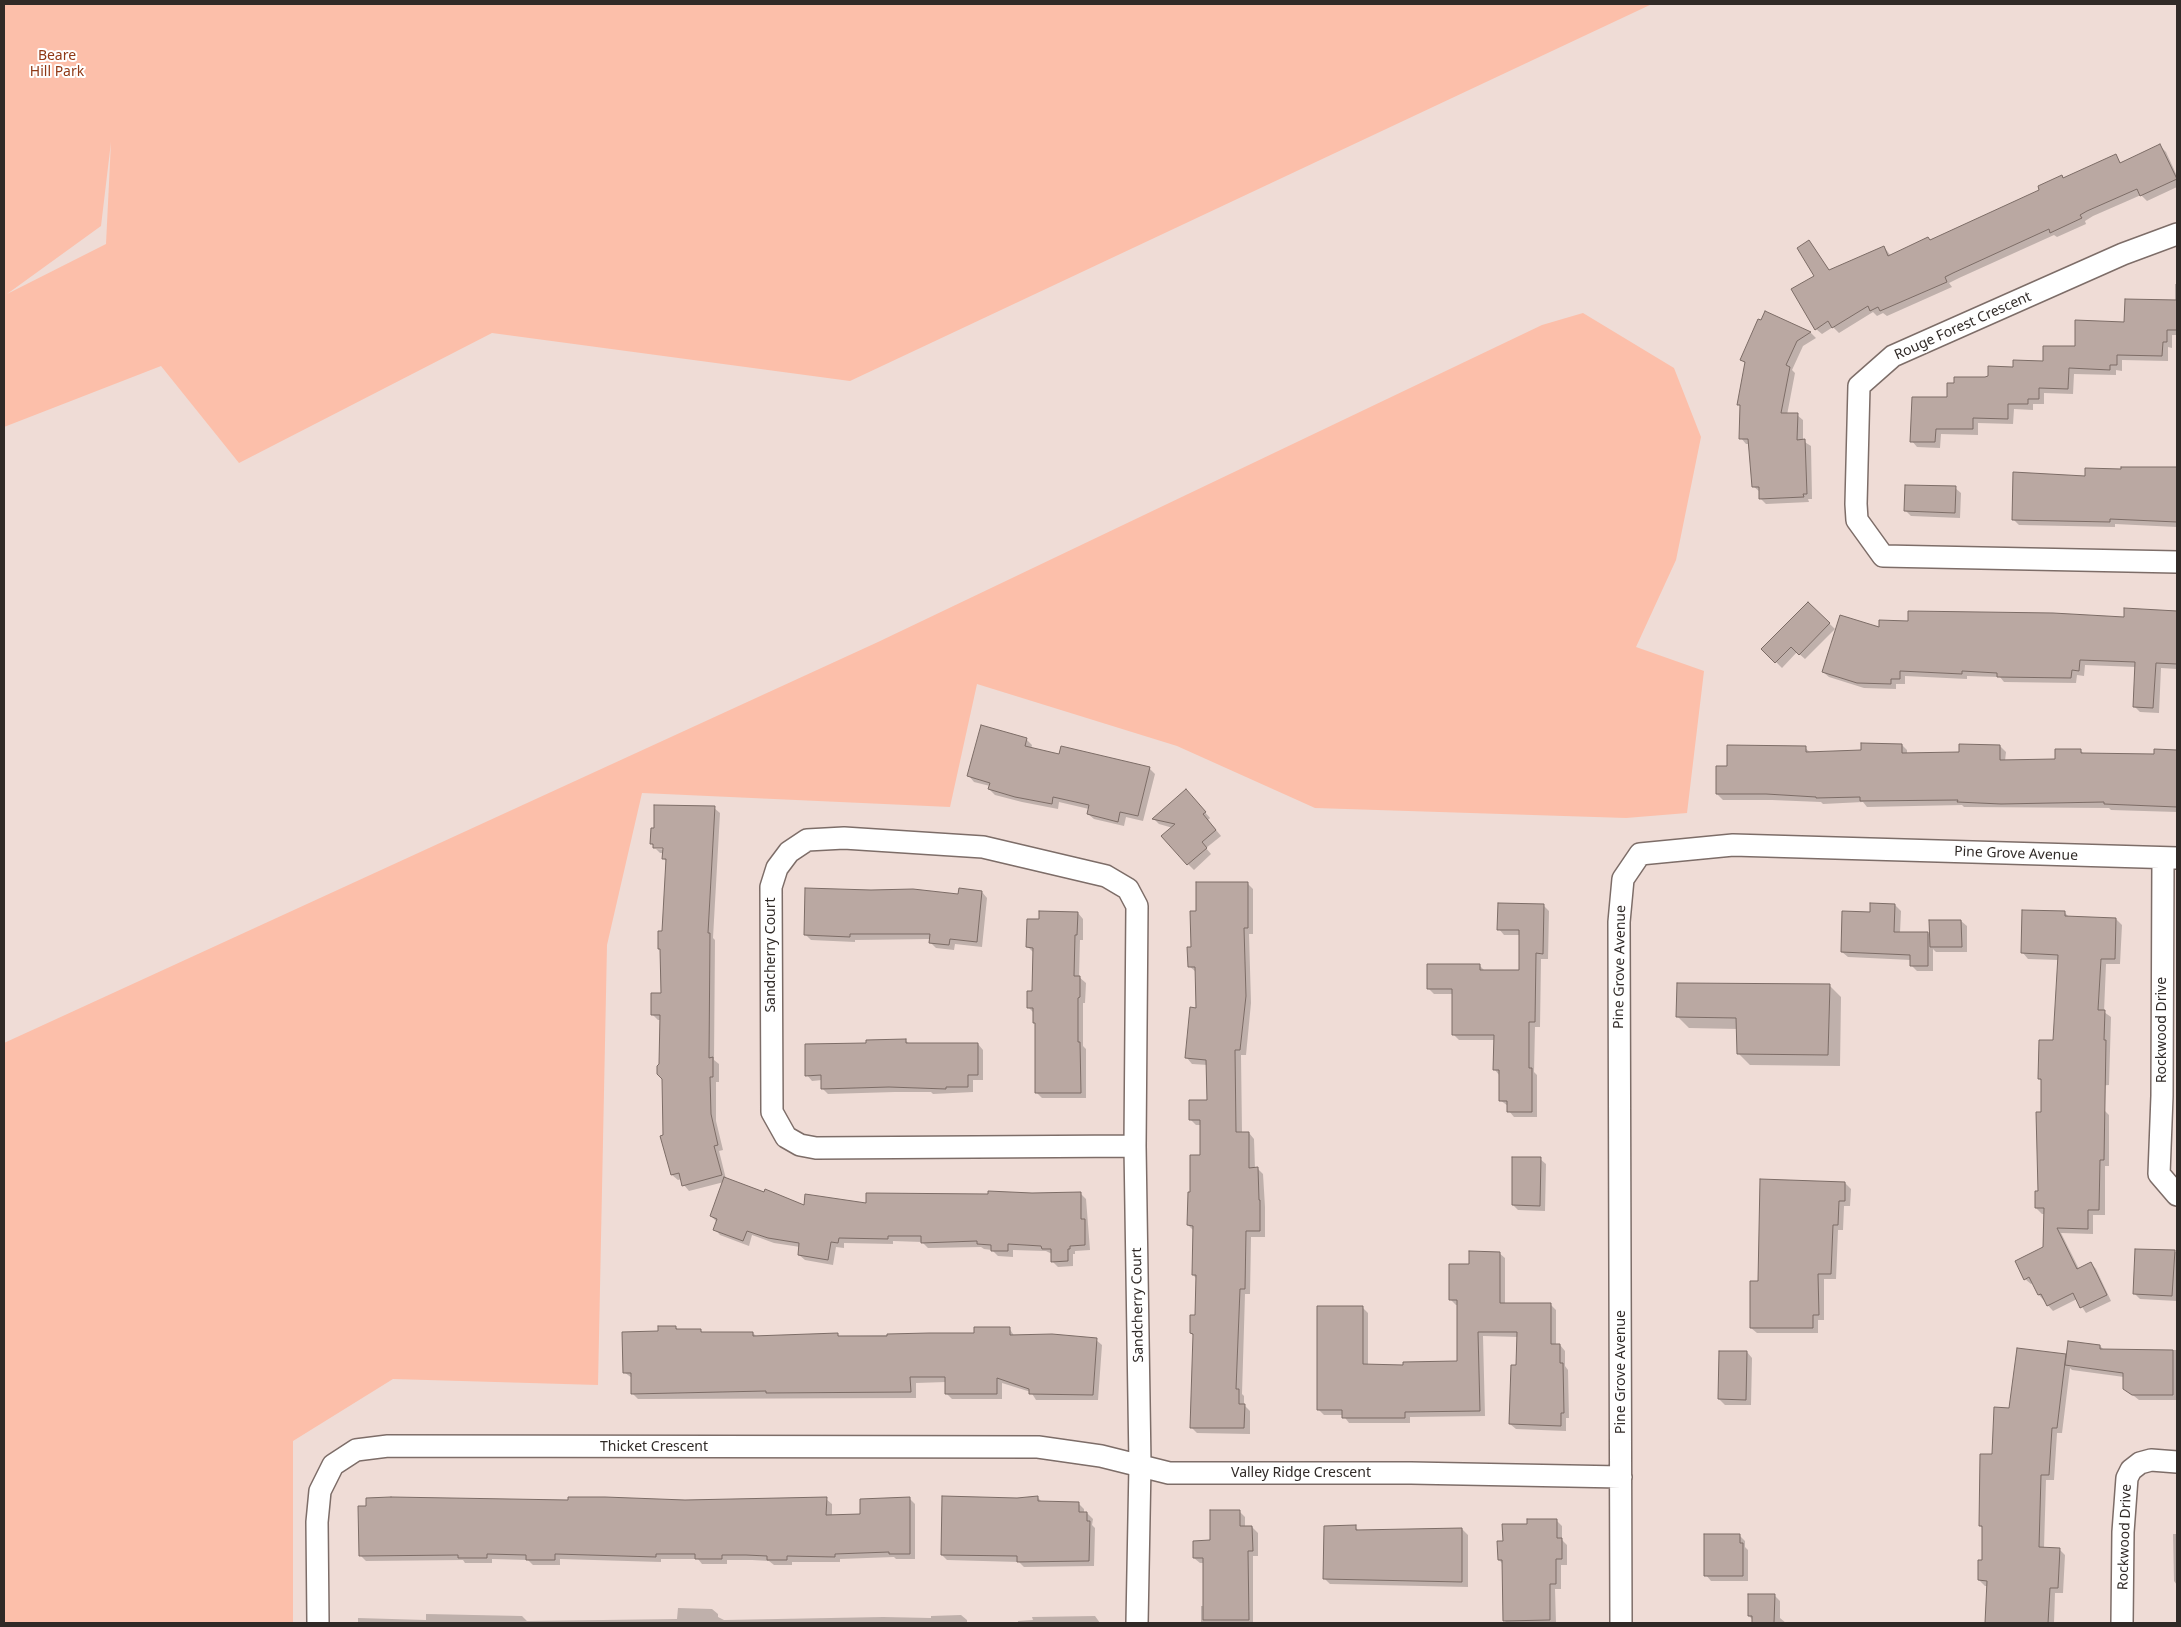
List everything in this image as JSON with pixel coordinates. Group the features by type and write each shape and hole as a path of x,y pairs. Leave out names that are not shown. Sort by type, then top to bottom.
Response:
{"street":[{"name":"Rouge Forest Crescent","path":"2177,234 2123,254 1892,356 1859,386 1856,504 1857,520 1882,556 2177,562"},
{"name":"Sandcherry Court","path":"1135,1146 816,1148 800,1145 786,1137 772,1112 771,887 777,868 789,852 807,840 844,838 983,847 1106,876 1128,889 1137,906 1135,1146 1140,1464"},
{"name":"Pine Grove Avenue","path":"1621,1623 1619,922 1623,879 1640,854 1733,845 2170,858"},
{"name":"Rockwood Drive","path":"2170,858 2159,1174 2177,1195"},
{"name":"Thicket Crescent","path":"318,1623 317,1522 320,1491 332,1465 356,1450 388,1446 1038,1447 1140,1464"},
{"name":"Rockwood Drive","path":"2122,1623 2123,1532 2127,1478 2131,1470 2140,1463 2151,1460 2177,1462"},
{"name":"Valley Ridge Crescent","path":"1140,1464 1169,1473 1411,1473 1621,1477"},
{"path":"1137,1623 1140,1464"}],"green space":[{"name":"Beare Hill Park","path":"4,4 1652,4 850,381 492,333 239,463 161,366 4,427","holes":["111,142 106,244 7,294 101,226"]},
{"path":"1583,313 1674,368 1701,437 1676,560 1636,647 1704,671 1687,813 1626,818 1315,808 1177,746 977,684 950,807 642,793 607,945 598,1385 393,1379 293,1441 293,1623 4,1623 4,1043 878,642 1542,325"}],"building":[{"path":"2160,144 2177,179 2140,196 2137,189 2087,211 2080,215 2082,218 2050,233 2049,229 1953,273 1945,277 1947,282 1880,311 1878,307 1870,311 1868,306 1832,328 1828,321 1815,330 1791,289 1814,276 1797,248 1809,240 1829,270 1884,246 1888,256 1928,237 1930,240 2039,190 2038,186 2062,175 2063,178 2116,154 2120,163"},
{"path":"2125,299 2177,300 2177,330 2167,330 2167,342 2163,342 2162,356 2117,355 2117,365 2110,365 2110,370 2069,368 2068,389 2039,388 2039,399 2028,399 2028,404 2008,404 2008,419 1973,418 1973,429 1936,429 1935,442 1910,442 1912,397 1947,397 1947,383 1954,383 1954,377 1985,377 1988,376 1988,366 2013,367 2013,360 2043,361 2043,346 2075,346 2075,320 2124,322"},
{"path":"1765,311 1811,332 1797,341 1786,365 1790,367 1781,413 1798,413 1797,440 1805,439 1807,494 1803,494 1804,497 1759,499 1759,487 1752,487 1748,439 1739,439 1740,405 1737,405 1745,362 1740,360 1758,319 1761,320"},
{"path":"2121,467 2177,467 2177,522 2110,519 2110,522 2012,520 2013,472 2085,476 2085,468 2121,469"},
{"path":"1905,485 1956,486 1955,513 1904,511"},
{"path":"1808,602 1830,623 1799,655 1791,647 1775,663 1761,649"},
{"path":"2124,608 2177,611 2177,664 2156,663 2153,708 2133,707 2135,662 2080,660 2079,671 2072,670 2071,678 1997,677 1997,673 1962,671 1962,674 1900,671 1900,679 1891,679 1891,684 1857,683 1822,672 1840,615 1879,627 1879,620 1908,621 1908,611 2053,613 2124,617"},
{"path":"981,725 1027,738 1025,746 1059,754 1061,746 1150,767 1138,816 1120,812 1118,822 1087,814 1089,805 1053,797 1052,804 1015,797 988,789 990,783 967,776"},
{"path":"1861,743 1902,744 1902,753 1959,752 1959,744 2000,745 2000,760 2055,759 2055,749 2081,749 2081,753 2154,754 2154,749 2177,750 2177,807 2104,804 2104,802 2001,804 1957,802 1958,800 1860,801 1860,797 1816,798 1766,794 1716,794 1716,766 1727,766 1727,745 1806,746 1806,752 1861,750"},
{"path":"1186,789 1206,812 1203,814 1216,830 1202,842 1207,848 1187,865 1161,836 1175,824 1152,819"},
{"path":"654,805 715,806 708,933 710,933 709,1058 713,1057 713,1077 710,1077 711,1114 718,1145 714,1146 722,1175 682,1186 679,1173 671,1175 660,1136 663,1135 662,1079 657,1074 657,1066 659,1064 660,1015 651,1015 651,993 661,993 658,931 662,931 666,859 662,859 663,848 653,848 653,844 650,844 651,828 654,828"},
{"path":"1196,882 1248,882 1248,928 1244,928 1246,996 1240,1050 1235,1050 1236,1132 1249,1132 1249,1168 1258,1167 1260,1231 1246,1231 1245,1289 1240,1289 1236,1389 1239,1389 1239,1404 1245,1404 1244,1428 1190,1428 1193,1334 1190,1333 1190,1315 1195,1315 1196,1275 1192,1275 1193,1226 1187,1225 1188,1192 1190,1192 1190,1155 1200,1155 1200,1120 1189,1120 1189,1100 1207,1100 1206,1060 1185,1058 1190,1007 1196,1008 1195,967 1188,967 1187,947 1191,947 1190,911 1196,911"},
{"path":"805,888 913,889 958,894 959,888 982,891 977,942 950,939 949,945 929,943 930,934 850,934 850,937 804,935"},
{"path":"1498,903 1544,904 1543,954 1536,953 1535,1022 1529,1022 1529,1068 1532,1068 1532,1112 1507,1112 1507,1101 1499,1101 1499,1070 1493,1070 1494,1035 1452,1035 1452,989 1427,989 1427,964 1480,964 1480,970 1519,970 1519,930 1497,930"},
{"path":"1870,903 1895,904 1894,932 1928,932 1928,966 1910,966 1910,955 1841,952 1842,911 1870,912"},
{"path":"2022,910 2065,911 2065,916 2116,918 2115,959 2101,959 2098,1010 2105,1010 2104,1040 2106,1040 2104,1160 2100,1160 2099,1210 2088,1210 2088,1229 2057,1228 2077,1269 2091,1262 2107,1295 2080,1308 2073,1293 2047,1306 2041,1294 2038,1295 2029,1277 2024,1280 2015,1261 2043,1247 2044,1208 2035,1208 2035,1191 2038,1191 2036,1112 2041,1112 2041,1079 2038,1079 2039,1040 2053,1040 2058,955 2021,953"},
{"path":"1039,911 1078,912 1077,935 1075,935 1074,976 1080,976 1078,1042 1080,1042 1081,1093 1035,1093 1035,1023 1033,1023 1033,1008 1027,1008 1027,991 1032,991 1033,948 1026,947 1027,919 1039,919"},
{"path":"1929,920 1961,920 1962,947 1930,947"},
{"path":"1677,983 1830,984 1828,1055 1737,1054 1736,1018 1676,1017"},
{"path":"906,1039 906,1043 978,1043 978,1075 968,1075 968,1087 946,1087 946,1089 889,1087 821,1089 821,1075 805,1076 805,1044 866,1043 866,1040"},
{"path":"1512,1157 1541,1157 1540,1206 1512,1205"},
{"path":"724,1177 764,1192 765,1189 804,1205 805,1194 866,1203 866,1193 988,1194 988,1191 1032,1193 1081,1192 1081,1219 1085,1219 1085,1245 1070,1246 1070,1249 1068,1249 1068,1261 1051,1262 1051,1249 1042,1249 1041,1246 1008,1244 1008,1251 991,1251 991,1245 977,1244 977,1241 921,1243 921,1236 888,1236 888,1239 839,1238 838,1243 831,1242 828,1260 798,1255 799,1243 768,1238 747,1231 743,1241 713,1230 717,1219 710,1216"},
{"path":"1760,1179 1845,1182 1845,1201 1839,1201 1838,1225 1833,1225 1831,1274 1818,1274 1819,1315 1813,1315 1813,1328 1750,1328 1750,1281 1758,1281"},
{"path":"2135,1249 2175,1250 2172,1296 2133,1294"},
{"path":"1469,1251 1500,1252 1500,1303 1551,1303 1551,1344 1560,1344 1560,1363 1563,1363 1564,1413 1561,1413 1561,1426 1509,1424 1511,1365 1516,1365 1517,1332 1478,1332 1480,1411 1405,1412 1405,1418 1342,1418 1342,1410 1317,1410 1317,1306 1363,1306 1363,1364 1403,1365 1403,1362 1457,1361 1457,1300 1449,1300 1449,1264 1469,1264"},
{"path":"658,1326 676,1326 676,1329 701,1329 701,1332 753,1332 753,1336 838,1333 838,1336 887,1336 887,1334 974,1333 974,1327 1010,1327 1010,1335 1052,1334 1097,1338 1093,1395 1029,1394 1029,1389 997,1378 997,1394 945,1394 945,1377 910,1377 911,1392 766,1393 766,1391 631,1394 631,1373 623,1373 622,1332 658,1331"},
{"path":"2068,1341 2100,1345 2100,1349 2173,1350 2173,1395 2132,1395 2123,1389 2123,1373 2065,1365"},
{"path":"2017,1348 2066,1354 2057,1428 2052,1428 2049,1475 2041,1475 2039,1547 2060,1548 2058,1588 2050,1588 2048,1623 1985,1623 1987,1581 1978,1580 1978,1560 1982,1560 1982,1526 1979,1526 1980,1454 1992,1454 1994,1407 2009,1408"},
{"path":"1719,1351 1747,1351 1746,1400 1718,1399"},
{"path":"942,1496 1017,1498 1038,1496 1038,1501 1079,1502 1079,1512 1087,1512 1087,1521 1090,1521 1089,1561 1017,1562 1017,1556 941,1555"},
{"path":"568,1497 605,1497 685,1500 827,1497 826,1515 860,1514 860,1499 910,1497 910,1554 889,1554 889,1552 835,1554 835,1557 787,1556 787,1560 767,1560 767,1556 746,1555 722,1555 722,1559 695,1559 695,1554 656,1554 656,1557 555,1554 555,1560 526,1560 526,1555 487,1554 487,1558 458,1558 458,1555 359,1556 358,1506 366,1506 366,1498 568,1500"},
{"path":"1210,1510 1240,1510 1240,1526 1252,1526 1253,1551 1248,1551 1249,1620 1203,1620 1203,1558 1193,1558 1193,1541 1210,1540"},
{"path":"1527,1519 1557,1519 1557,1538 1562,1538 1562,1559 1556,1559 1556,1584 1550,1584 1550,1620 1503,1621 1502,1560 1498,1560 1497,1541 1503,1541 1502,1524 1527,1524"},
{"path":"1356,1525 1356,1530 1462,1528 1462,1582 1323,1579 1324,1526"},
{"path":"1704,1534 1740,1534 1740,1543 1743,1543 1743,1576 1704,1576"},
{"path":"1748,1594 1775,1594 1774,1623 1752,1623 1752,1616 1748,1616"}]}
